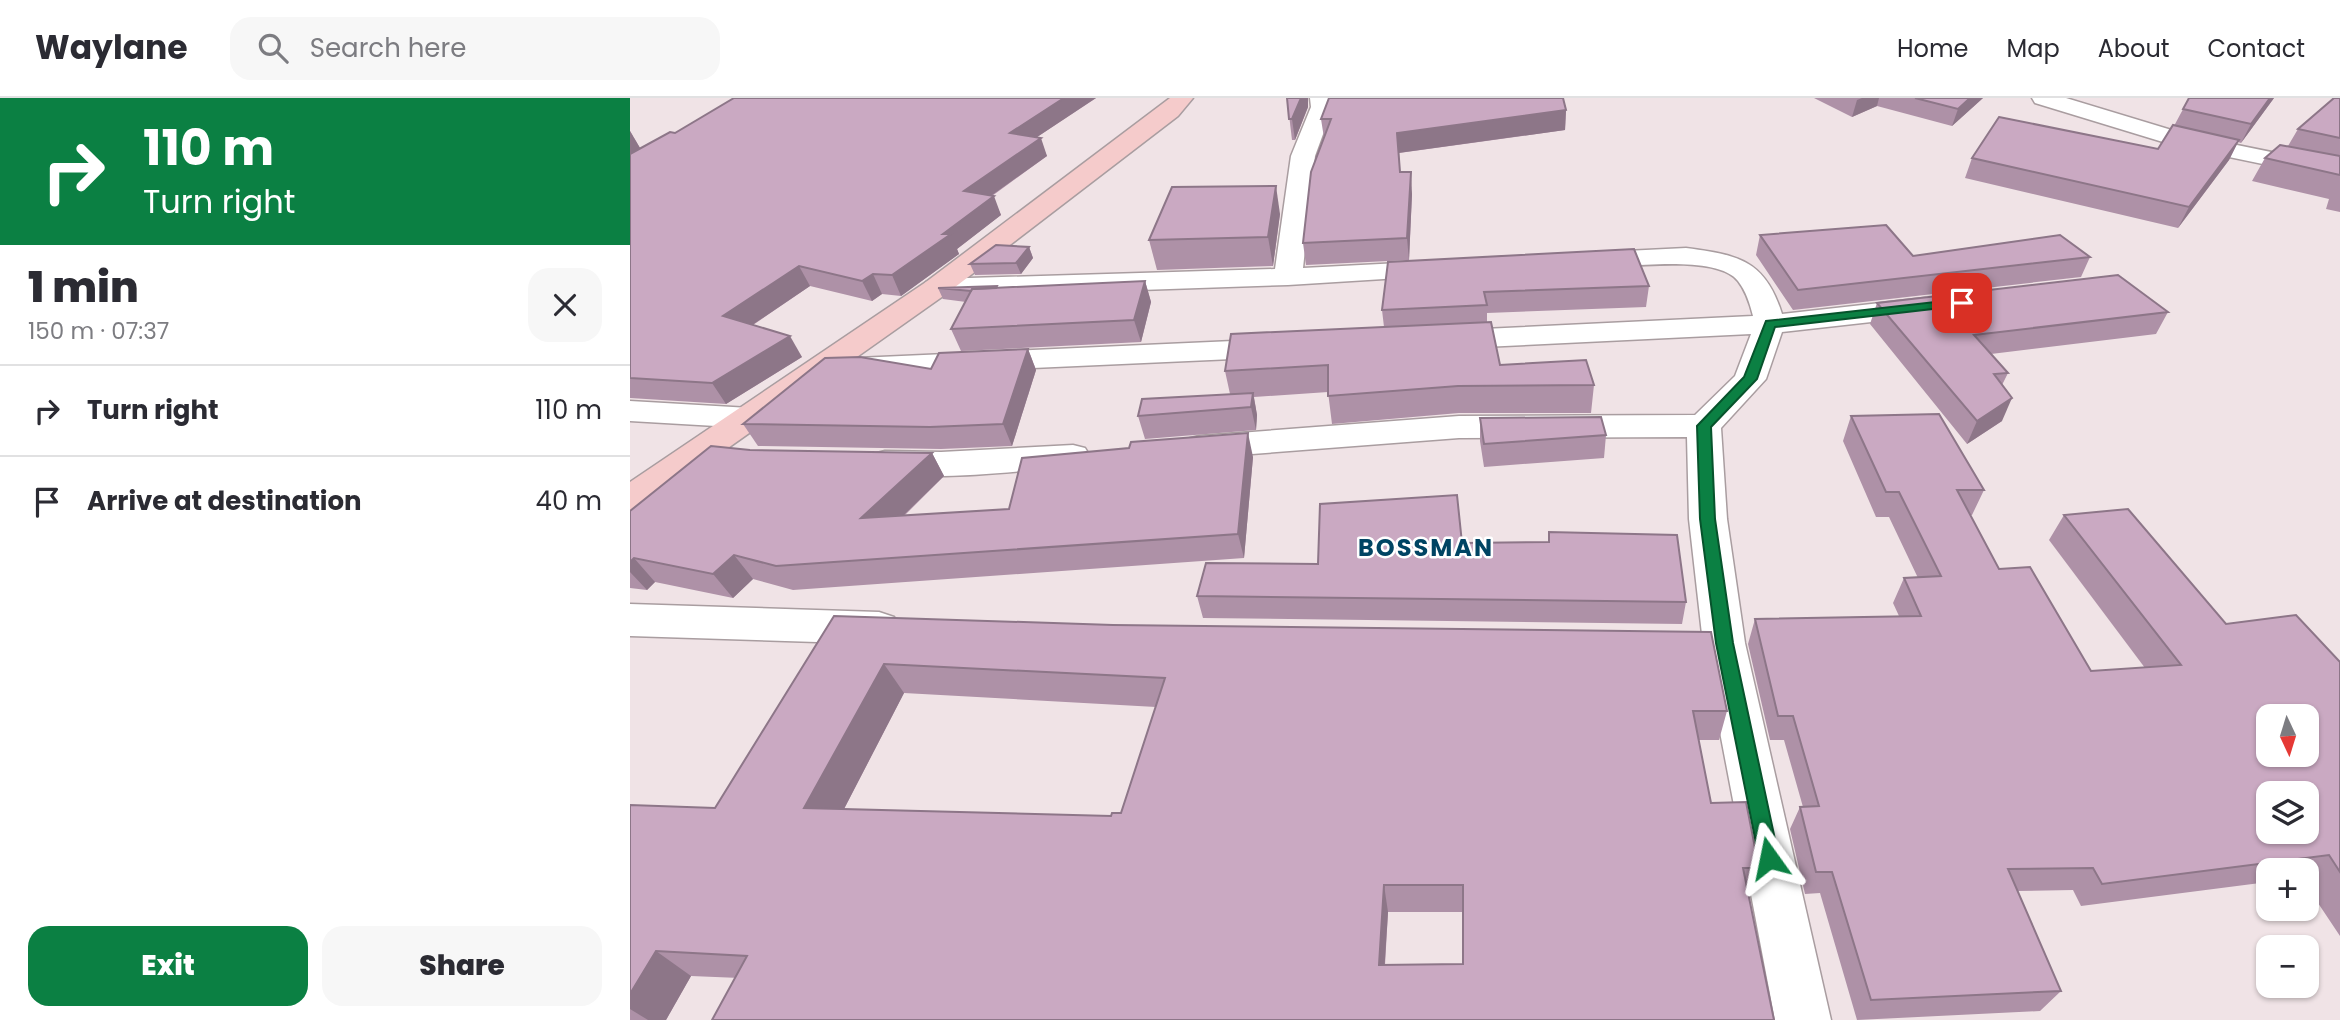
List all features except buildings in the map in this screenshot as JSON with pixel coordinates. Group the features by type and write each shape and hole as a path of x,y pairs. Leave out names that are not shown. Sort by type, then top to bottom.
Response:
{"street":[{"path":"630,499 936,288 1170,111 1182,98"},
{"path":"1288,277 1303,156 1322,107 1321,98"},
{"path":"2043,98 2184,141 2340,173"},
{"path":"1162,451 1459,426 1704,426 1750,379 1770,324 1763,300 1748,274 1727,262 1686,256 1548,263"},
{"path":"936,288 1288,277 1466,268"},
{"path":"1414,342 1770,324 1949,304"},
{"path":"819,369 1304,347"},
{"path":"630,411 750,418"},
{"path":"1704,426 1708,519 1724,643 1803,1020"},
{"path":"860,462 941,464 1106,454"},
{"path":"696,455 743,458"},
{"path":"630,620 919,629"},
{"path":"1682,642 1724,643"}],"district":[{"name":"BOSSMAN","path":"1426,547"}],"route":[{"path":"1769,858 1724,643 1708,519 1704,426 1750,379 1770,324 1962,303"}]}
